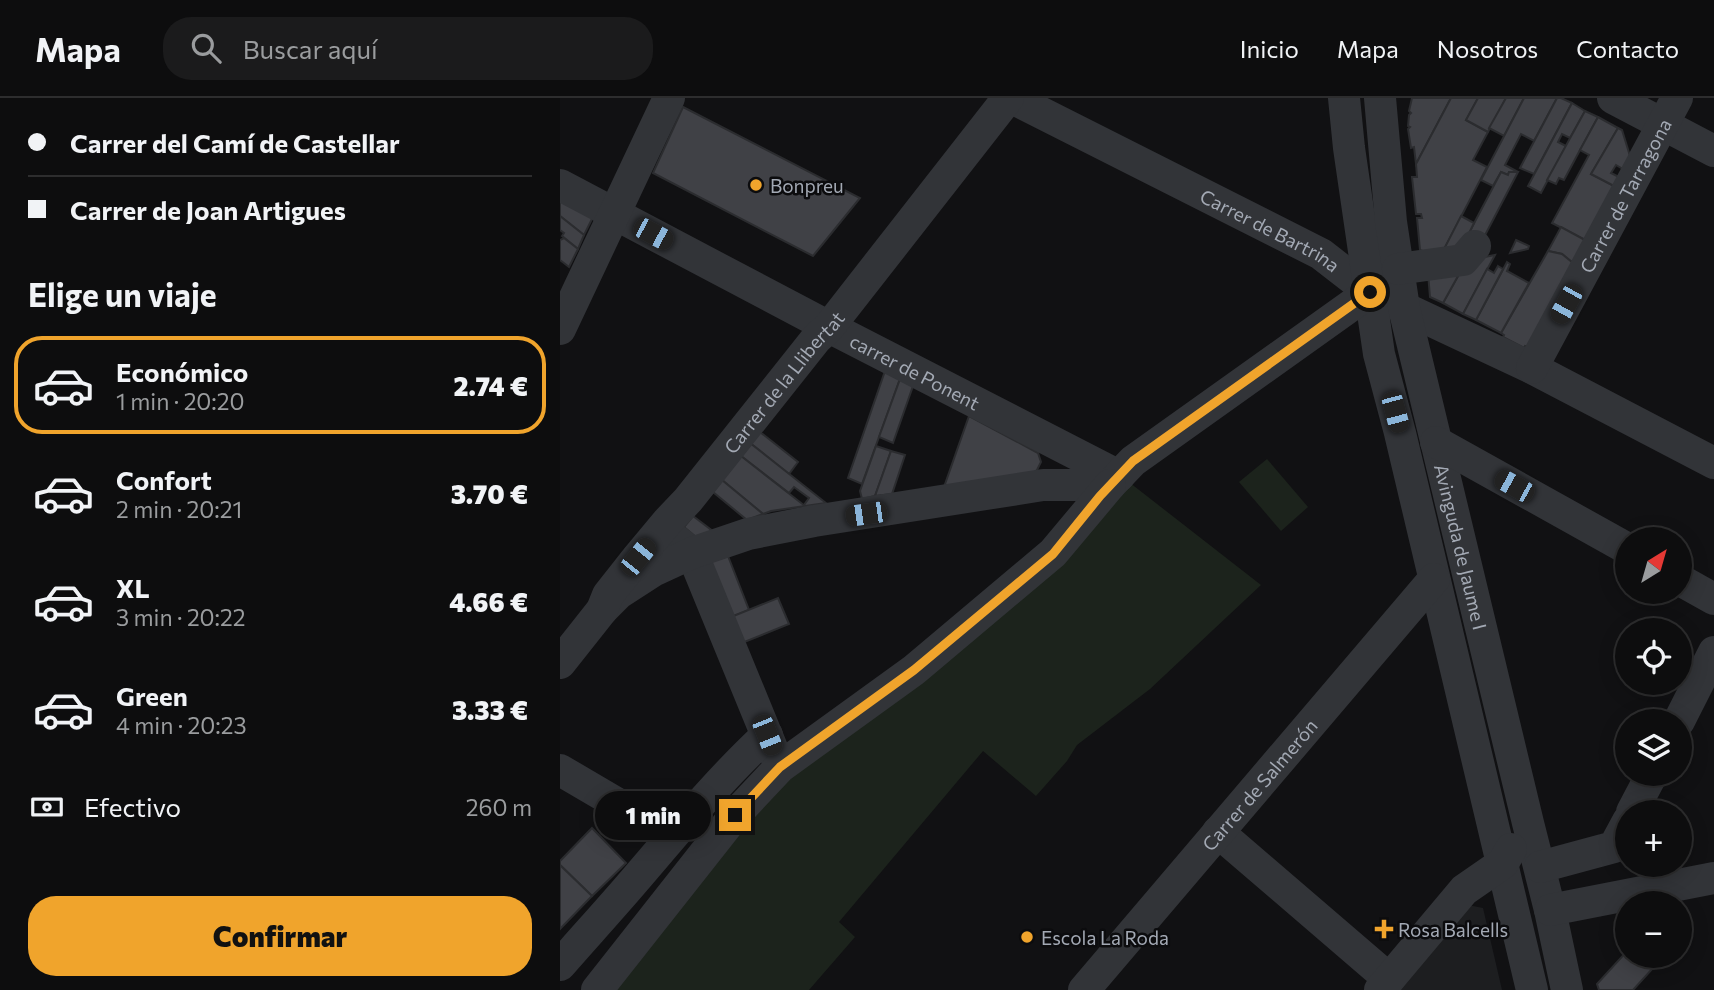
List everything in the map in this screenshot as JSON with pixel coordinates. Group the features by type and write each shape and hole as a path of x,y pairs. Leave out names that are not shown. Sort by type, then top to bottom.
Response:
{"street":[{"path":"560,329 669,98"},
{"name":"Carrer de Bartrina","path":"1010,98 1321,254 1370,292 1532,368 1714,463"},
{"name":"Carrer de la Llibertat","path":"560,663 602,610 608,595 688,500 816,339 829,327 1010,98"},
{"name":"Avinguda de Jaume I","path":"1344,98 1379,354 1532,990"},
{"name":"Avinguda de Jaume I","path":"1380,98 1391,222 1404,308 1540,867 1567,990"},
{"path":"1613,98 1670,111 1714,151"},
{"name":"Carrer de Tarragona","path":"1532,368 1670,111"},
{"name":"carrer de Ponent","path":"560,185 1049,439 1114,480"},
{"path":"1398,269 1463,260 1475,246"},
{"path":"597,990 735,815 780,767 914,670 1053,554 1133,461 1370,292"},
{"path":"1037,486 1049,470 1054,455 1049,439"},
{"path":"1436,442 1615,542"},
{"path":"602,610 619,593 642,579 692,554 748,534 1037,486 1114,480"},
{"path":"668,521 677,541 692,554 780,767"},
{"name":"Carrer de Salmerón","path":"1095,986 1218,832 1434,579"},
{"path":"1692,586 1714,599"},
{"path":"1685,709 1714,652"},
{"path":"560,965 669,838 735,765 767,735"},
{"path":"560,770 669,838"},
{"path":"1218,832 1385,984 1464,890 1503,863 1528,825"},
{"path":"1540,867 1615,845"},
{"path":"1503,863 1550,910 1714,877"}],"shaded area":[{"path":"1267,459 1308,507 1281,531 1239,482"},
{"path":"1125,479 1261,585 1150,689 1077,745 1067,761 1036,796 983,751 839,922 855,937 809,990 606,990 741,821"},
{"path":"1468,905 1483,908 1502,990 1398,990"}],"building":[{"path":"1412,98 1451,98 1416,164 1408,129"},
{"path":"1451,98 1478,98 1466,120 1488,132 1473,160 1487,167 1440,257 1420,250 1417,218 1422,218 1421,214 1416,214 1412,177 1417,177 1416,164"},
{"path":"1478,98 1506,98 1488,132 1466,120"},
{"path":"1506,98 1524,98 1504,136 1489,128"},
{"path":"1524,98 1557,98 1534,141 1521,134 1505,165 1518,172 1509,172 1508,175 1501,172 1493,186 1481,180"},
{"path":"1557,98 1572,103 1534,174 1520,168"},
{"path":"1572,103 1585,111 1570,138 1562,134 1558,142 1566,146 1541,193 1528,186"},
{"name":"Bonpreu","path":"683,107 860,198 813,256 653,173"},
{"path":"1585,111 1598,117 1564,180 1559,178 1556,184 1547,180"},
{"path":"1598,117 1618,128 1591,174 1614,186 1585,240 1552,223 1589,155 1580,150"},
{"path":"1618,128 1622,130 1630,156 1623,169 1616,165 1611,173 1619,177 1614,186 1591,174"},
{"path":"1501,172 1508,175 1509,172 1518,172 1483,239 1470,231"},
{"path":"560,200 593,217 584,235 560,216"},
{"path":"560,216 584,235 578,249 562,236 564,233 560,230"},
{"path":"1461,216 1474,223 1459,254 1440,257"},
{"path":"1561,227 1585,240 1573,263 1562,254 1548,251"},
{"path":"564,238 578,249 569,267 560,260 560,240"},
{"path":"1516,240 1529,246 1528,249 1510,253"},
{"path":"1548,251 1562,254 1573,263 1528,347 1524,348 1503,337 1501,333"},
{"path":"1495,255 1463,314 1443,303 1463,267 1474,259"},
{"path":"1507,262 1510,264 1507,271 1529,283 1501,333 1476,320"},
{"path":"1498,266 1503,269 1476,320 1463,314 1487,269 1494,273"},
{"path":"1463,267 1443,303 1430,297 1428,273"},
{"path":"885,371 900,379 862,484 848,478"},
{"path":"900,379 913,386 893,443 879,437"},
{"path":"969,416 1038,453 1041,462 1037,470 1033,473 944,487"},
{"path":"760,432 798,462 789,474 750,443"},
{"path":"750,443 826,503 805,506 809,498 794,487 789,493 741,456"},
{"path":"876,446 891,451 875,496 862,499 860,491"},
{"path":"891,451 905,455 892,494 875,496"},
{"path":"741,456 805,506 763,514 722,480"},
{"path":"722,480 763,514 747,520 713,492"},
{"path":"693,516 714,532 697,538 684,527"},
{"path":"728,556 749,610 731,617 710,562"},
{"path":"778,598 789,624 742,643 731,617"},
{"path":"592,828 626,863 592,896 560,865 560,861"},
{"path":"560,865 592,896 560,929"},
{"path":"1615,964 1615,968 1653,968 1633,990 1599,990 1597,984"}],"place":[{"name":"Bonpreu","path":"756,185"},
{"name":"Rosa Balcells","path":"1384,929"},
{"name":"Escola La Roda","path":"1027,937"}],"route":[{"path":"735,815 780,767 914,670 1053,554 1100,496 1133,461 1370,292"}]}
